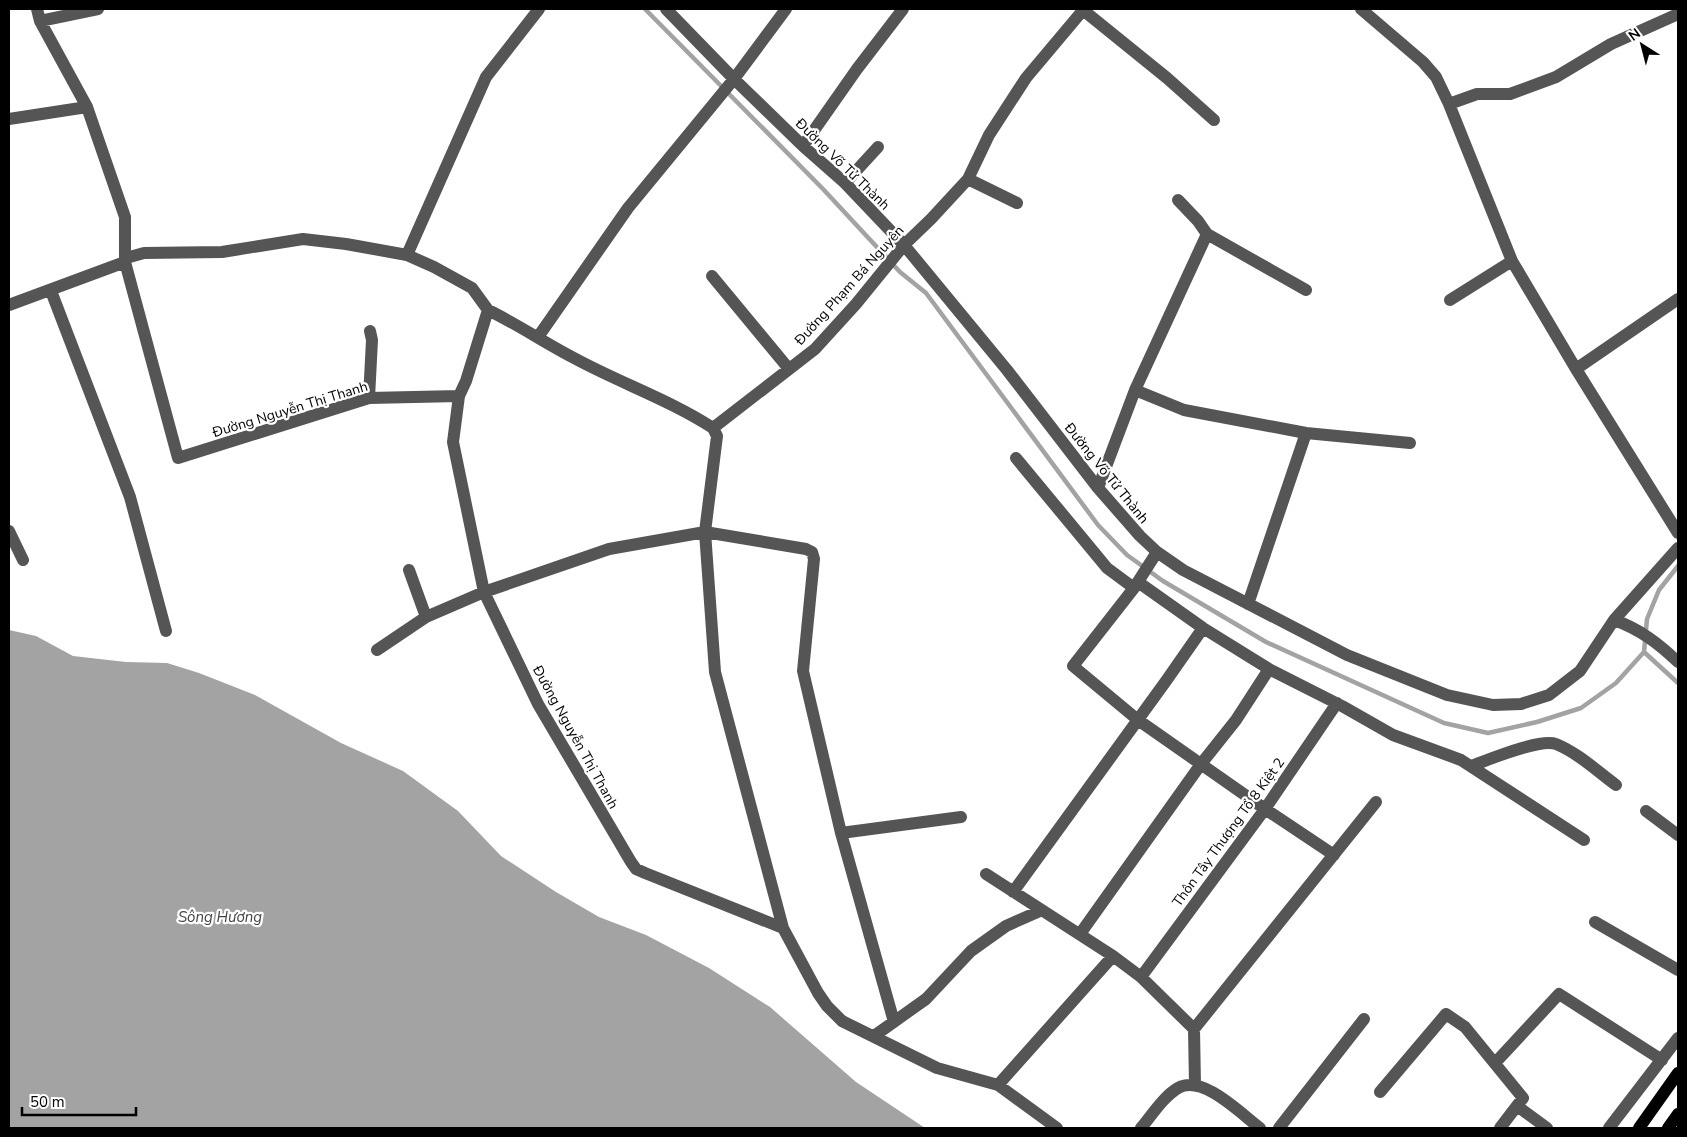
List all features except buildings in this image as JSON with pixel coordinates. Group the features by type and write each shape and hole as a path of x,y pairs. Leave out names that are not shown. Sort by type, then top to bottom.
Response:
{"main road":[{"path":"1639,1128 1678,1073"},
{"path":"1668,1128 1678,1114"}],"street":[{"path":"38,15 98,9"},
{"path":"406,255 486,77 539,9"},
{"name":"Đường Võ Tử Thành","path":"666,9 733,81 845,183 1008,370 1098,488 1140,536 1183,570 1347,655 1447,695 1493,705 1521,704 1549,695 1580,671 1614,620 1678,548"},
{"path":"538,336 628,208 733,81 786,9"},
{"path":"803,146 857,69 903,9"},
{"path":"1083,9 1167,78 1214,120"},
{"name":"Đường Phạm Bá Nguyên","path":"713,428 815,349 856,304 901,249 968,179 989,135 1026,78 1083,9"},
{"path":"1361,9 1423,62 1436,77 1449,104 1512,261 1576,369 1678,533"},
{"path":"1449,104 1477,94 1510,94 1556,77 1611,44 1678,14"},
{"name":"Đường Nguyễn Thị Thanh","path":"38,15 87,107 125,218 125,260 178,458 369,398 459,396 453,442 484,592 538,704 631,862 636,869 783,928"},
{"path":"9,119 87,107"},
{"path":"845,183 878,147"},
{"path":"968,179 1017,203"},
{"path":"1178,200 1198,221 1207,234 1306,290"},
{"path":"1098,488 1136,390 1207,234"},
{"path":"9,306 144,253 222,252 303,238 406,255 434,267 472,288 488,310 538,336 573,358 694,416 713,428 717,436 705,532 715,672 783,928 827,1006 842,1021 938,1068 998,1085 1058,1128"},
{"path":"1450,300 1512,261"},
{"path":"712,276 789,369"},
{"path":"51,291 130,497 166,631"},
{"path":"1576,369 1678,299"},
{"path":"459,396 466,381 488,310"},
{"path":"369,398 372,340 370,331"},
{"path":"1136,390 1184,410 1306,434 1410,442"},
{"path":"1248,604 1306,434"},
{"path":"1016,458 1107,568 1269,669 1393,734 1461,760 1584,840"},
{"path":"9,531 23,560"},
{"path":"377,650 426,618 484,592 609,549 705,532 806,549 812,552 814,559 803,670 841,833 894,1022"},
{"path":"1158,552 1136,585 1073,666 1138,720 1334,855"},
{"path":"409,570 426,618"},
{"path":"1614,620 1631,626 1660,645 1678,662"},
{"path":"1013,892 1203,628"},
{"path":"1080,934 1201,764 1236,720 1269,669"},
{"name":"Thôn Tây Thượng Tổ 8 Kiệt 2","path":"1141,977 1265,809 1337,703"},
{"path":"1471,766 1530,746 1554,744 1580,758 1616,785"},
{"path":"1195,1084 1194,1029 1376,802"},
{"path":"1646,811 1678,836"},
{"path":"841,833 961,817"},
{"path":"986,874 1113,956 1141,977 1194,1029"},
{"path":"874,1036 926,999 970,951 1006,926 1042,910"},
{"path":"1595,922 1677,968"},
{"path":"998,1085 1113,956"},
{"path":"1495,1063 1559,994 1662,1060"},
{"path":"1380,1092 1446,1014 1465,1027 1523,1098 1500,1128"},
{"path":"1279,1128 1364,1019"},
{"path":"1609,1128 1678,1038"},
{"path":"1141,1128 1164,1100 1178,1088 1195,1084 1213,1092 1260,1128"},
{"path":"1517,1106 1547,1128"}],"water":[{"name":"Sông Hương","path":"9,630 36,636 73,656 126,662 167,663 199,673 255,695 341,743 403,771 458,811 501,856 599,917 646,935 709,968 770,1007 856,1082 925,1128 9,1128"}],"waterway":[{"path":"645,9 823,189 900,272 926,293 1098,525 1127,555 1163,581 1266,642 1444,723 1488,733 1537,722 1581,708 1616,683 1644,652 1647,619 1659,590 1678,566"},
{"path":"1644,652 1678,683"}]}
